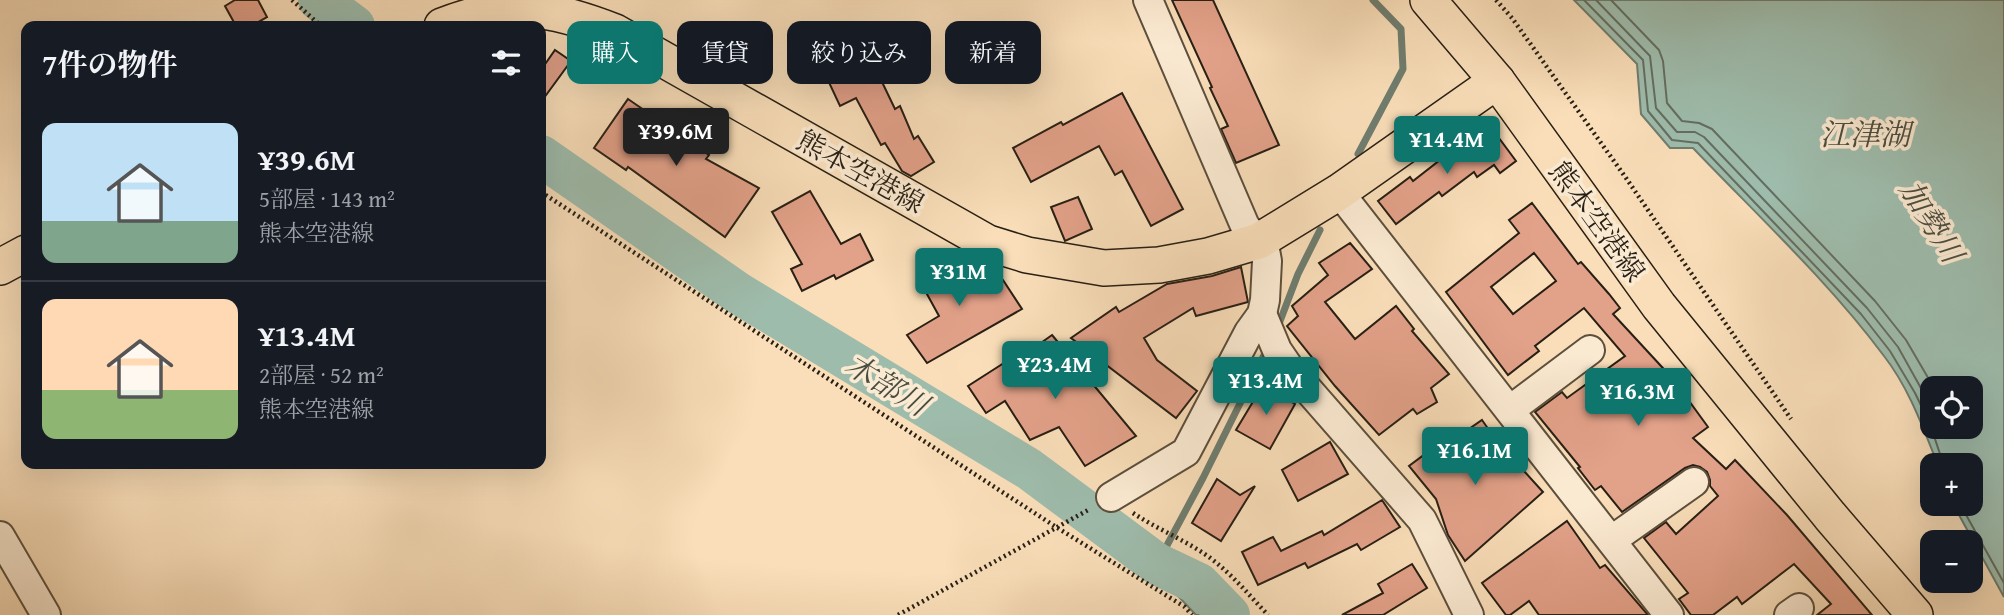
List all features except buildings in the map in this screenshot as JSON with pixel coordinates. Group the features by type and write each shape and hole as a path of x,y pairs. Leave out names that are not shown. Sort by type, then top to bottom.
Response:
{"main road":[{"path":"1428,0 1497,80"},
{"name":"熊本空港線","path":"452,21 486,4 538,6 566,13 615,32 988,243 1027,255 1104,268 1159,265 1208,256 1259,242 1339,192 1497,80 1659,306 1915,615"},
{"path":"0,267 21,256"}],"street":[{"path":"1148,0 1245,226 1265,250 1267,261 1264,317 1277,350 1290,369 1422,520 1469,615"},
{"path":"1339,192 1612,540 1663,613"},
{"path":"1102,502 1186,452 1249,331 1264,317"},
{"path":"1510,410 1590,350"},
{"path":"1612,540 1694,482"},
{"path":"0,536 46,615"}],"path":[{"path":"292,0 315,21"},
{"path":"1496,0 1512,18 1626,178 1795,424 1791,438 1779,453"},
{"path":"546,195 1185,607 1192,615"},
{"path":"898,615 1102,502"},
{"path":"1157,529 1208,557 1242,586 1268,615"}],"water":[{"name":"江津湖","path":"1574,0 2004,0 2004,597 1983,559 1983,530 1967,530 1960,516 1983,516 1983,453 1933,453 1927,439 1983,439 1983,376 1920,376 1920,421 1893,368 1840,301 1693,148 1670,148 1641,114 1637,64"},
{"path":"1197,569 1242,615 1196,615 1178,596"}],"waterway":[{"name":"木部川","path":"319,0 347,21"},
{"path":"1358,154 1403,69 1401,29 1373,0"},
{"name":"木部川","path":"546,159 738,293 1029,469 1157,564 1199,584 1229,615"},
{"path":"1277,329 1298,274 1320,230"},
{"path":"1157,564 1267,349"}],"water label":[{"name":"加勢川","path":"1932,221"}]}
